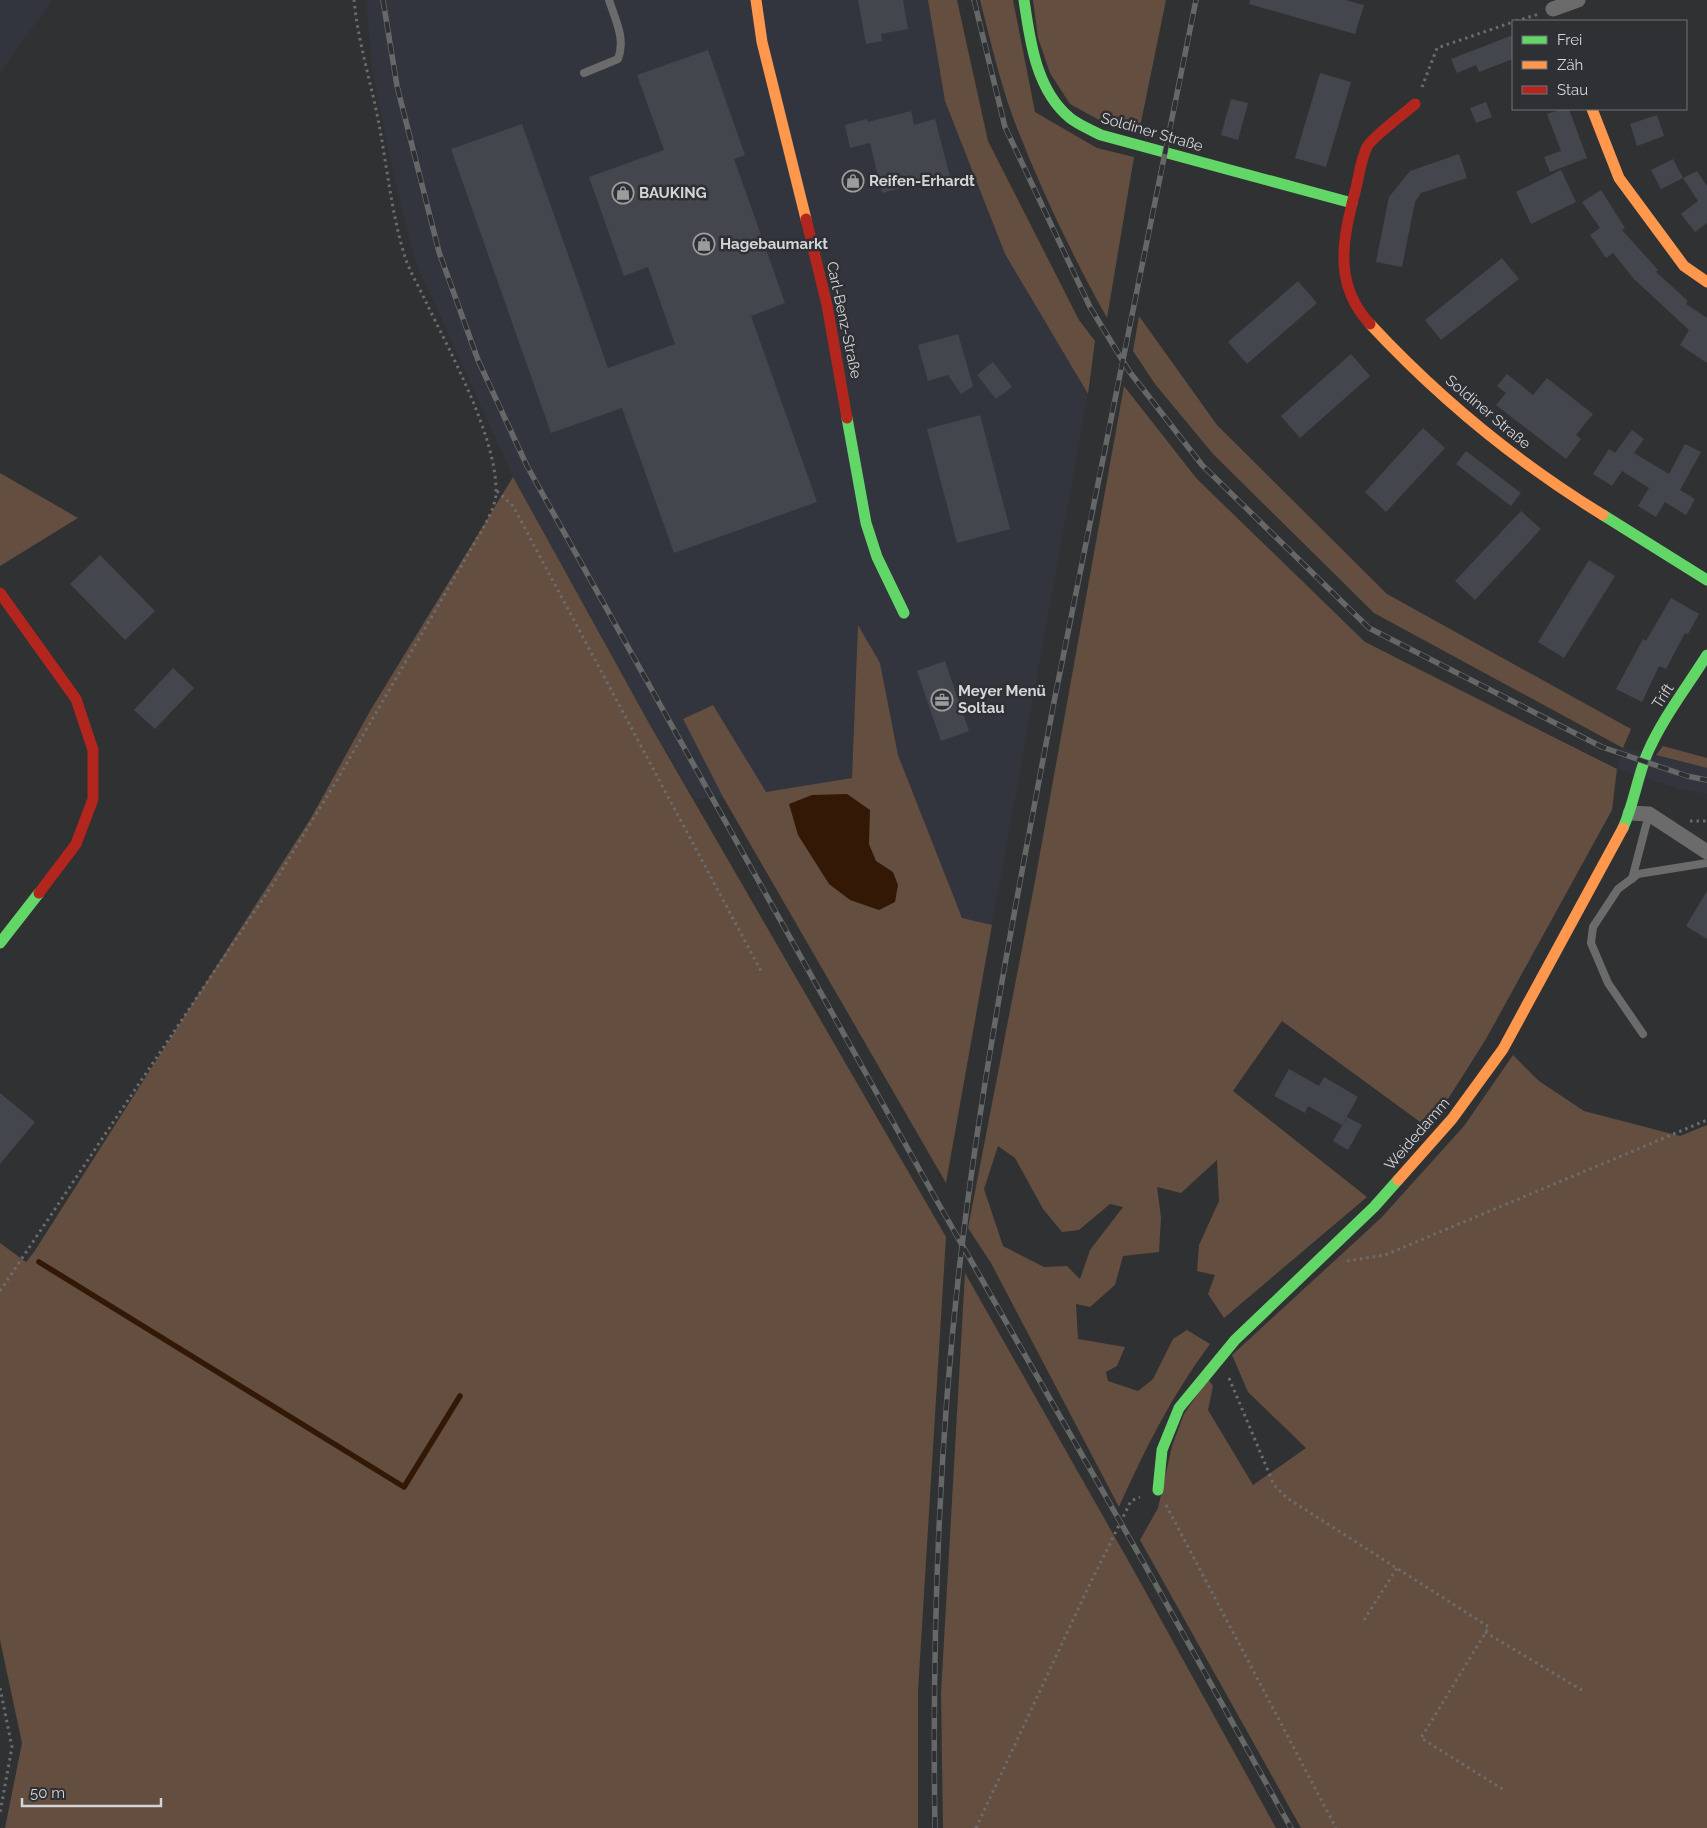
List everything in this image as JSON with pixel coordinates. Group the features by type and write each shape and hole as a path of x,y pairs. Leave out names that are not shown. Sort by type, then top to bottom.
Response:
{"street":[{"name":"Carl-Benz-Straße","path":"756,0 762,42 828,305 866,523 877,557 904,613"},
{"name":"Soldiner Straße","path":"1024,0 1030,40 1038,68 1049,93 1069,117 1101,136 1352,203"},
{"path":"1553,10 1578,0"},
{"name":"Soldiner Straße","path":"1415,104 1367,146 1352,203 1343,250 1348,292 1358,311 1439,392 1534,470 1594,510 1707,580"},
{"path":"1592,110 1619,178 1684,266 1707,282"},
{"path":"0,592 76,699 92,750 93,799 76,844 0,943"},
{"name":"Trift","path":"1648,755 1661,727 1707,655"},
{"name":"Weidedamm","path":"1158,1490 1162,1450 1179,1408 1220,1357 1374,1207 1452,1119 1503,1048 1614,847 1630,813 1648,755"},
{"path":"1630,813 1648,814 1707,852"}],"lane":[{"path":"584,73 618,58 622,48 622,38 608,0"},
{"path":"1632,879 1648,814"},
{"path":"1643,1034 1608,983 1591,943 1593,927 1618,888 1638,874 1707,863"}],"path":[{"path":"0,1291 277,878 337,780 485,525 494,504 496,490 493,464 461,375 406,259 394,218 378,119 357,32 354,0"},
{"path":"1521,20 1553,10"},
{"path":"1415,104 1437,48 1512,23"},
{"path":"496,490 513,506 761,971"},
{"path":"1339,1262 1385,1255 1707,1120"},
{"path":"1220,1357 1274,1484 1287,1498 1488,1627 1421,1738 1504,1790"},
{"path":"976,1828 1086,1590 1131,1501 1158,1490 1336,1828"},
{"path":"1364,1620 1396,1568"},
{"path":"1486,1632 1585,1692"},
{"path":"0,1688 12,1747 0,1813"}],"shaded area":[{"path":"0,0 52,0 0,73"},
{"path":"366,0 928,0 945,101 1005,254 1088,394 992,925 962,919 898,755 880,663 858,626 852,778 766,793 683,719 723,797 695,800 650,725 513,477 414,258 390,159 372,69"},
{"path":"928,0 957,0 988,141 1079,320 1095,341 1088,394 1005,254 945,101"},
{"path":"980,0 1013,0 1035,112 1097,148 1134,157 1107,318 1059,225 1017,128 1001,81"},
{"path":"1033,0 1166,0 1139,132 1099,120 1070,104 1050,73 1038,38"},
{"path":"1139,316 1217,425 1387,594 1631,729 1623,748 1374,613 1213,454 1155,384 1133,351"},
{"path":"1124,386 1197,479 1365,642 1617,769 1612,810 1486,1039 1448,1099 1427,1127 1282,1021 1233,1091 1367,1197 1224,1318 1208,1294 1215,1275 1197,1271 1199,1245 1219,1201 1217,1160 1181,1193 1157,1187 1161,1217 1159,1252 1123,1256 1115,1285 1090,1307 1076,1304 1078,1339 1125,1347 1117,1366 1106,1372 1108,1381 1138,1391 1153,1379 1173,1339 1187,1330 1210,1344 1183,1383 1160,1423 1119,1507 991,1263 968,1228 1035,881","holes":["998,1146 1015,1158 1043,1209 1062,1232 1079,1230 1110,1204 1123,1207 1090,1250 1080,1279 1067,1266 1044,1267 1003,1246 984,1189"]},
{"path":"0,473 78,518 0,566"},
{"path":"513,477 650,725 946,1237 918,1691 918,1828 5,1828 22,1743 0,1640 0,1243 26,1262 34,1252 311,818 370,711"},
{"path":"858,625 880,663 898,755 962,918 992,925 946,1183 723,797 683,719 713,705 766,792 852,778"},
{"path":"1663,746 1707,758 1707,768 1656,755"},
{"path":"1623,748 1707,768 1707,794 1684,790 1617,769"},
{"path":"847,794 870,810 869,844 876,861 893,872 898,885 895,902 879,910 850,900 829,884 798,835 789,804 812,795"},
{"path":"1513,1055 1539,1081 1584,1111 1680,1136 1707,1125 1707,1828 1301,1828 1140,1540 1158,1508 1172,1446 1184,1414 1208,1379 1213,1386 1208,1410 1253,1485 1306,1448 1248,1392 1232,1355 1381,1218 1464,1126"},
{"path":"965,1273 1133,1569 1276,1828 943,1828 941,1693"}],"building":[{"path":"858,0 903,0 908,29 881,34 882,41 866,44"},
{"path":"1250,0 1345,0 1364,5 1355,34 1249,4"},
{"path":"1512,35 1512,59 1479,72 1476,65 1457,73 1451,59"},
{"path":"708,50 745,155 734,159 785,303 751,316 817,502 674,553 622,408 551,433 451,149 522,124 608,368 675,344 648,267 624,276 589,177 664,150 637,75"},
{"path":"1320,73 1351,82 1326,167 1295,158"},
{"path":"1231,99 1248,103 1238,140 1221,135"},
{"path":"1486,102 1492,117 1476,123 1470,108"},
{"path":"1559,110 1569,110 1587,158 1550,172 1544,157 1561,151 1547,114"},
{"path":"911,111 914,125 935,119 950,176 882,193 870,143 850,148 845,125 867,119 868,122"},
{"path":"1657,115 1664,136 1637,146 1630,124"},
{"path":"1459,154 1467,178 1421,193 1415,202 1402,267 1376,262 1389,197 1410,171"},
{"path":"1673,159 1683,178 1661,189 1651,170"},
{"path":"1561,170 1576,202 1531,224 1516,192"},
{"path":"1697,171 1707,186 1707,223 1695,232 1681,214 1698,201 1683,178"},
{"path":"1601,190 1625,228 1622,230 1658,270 1656,272 1688,301 1686,304 1707,318 1707,363 1680,345 1689,330 1634,279 1613,253 1606,258 1590,235 1600,228 1582,202"},
{"path":"1502,258 1519,279 1441,340 1425,320"},
{"path":"1298,281 1317,303 1247,364 1228,342"},
{"path":"958,334 973,386 961,394 948,375 928,381 918,345"},
{"path":"1351,354 1370,376 1300,438 1281,416"},
{"path":"993,362 1012,387 996,399 977,375"},
{"path":"1507,374 1533,395 1547,378 1593,414 1576,435 1581,439 1566,459 1496,405 1506,393 1497,386"},
{"path":"980,415 1010,529 957,543 927,429"},
{"path":"1423,428 1445,448 1386,512 1365,492"},
{"path":"1632,430 1644,439 1634,453 1669,474 1685,444 1701,452 1680,490 1695,499 1686,515 1665,502 1656,517 1638,506 1649,488 1622,471 1612,486 1593,474 1609,449 1615,453"},
{"path":"1466,451 1521,493 1511,506 1456,464"},
{"path":"1521,511 1541,529 1475,600 1455,581"},
{"path":"100,555 155,611 125,640 70,584"},
{"path":"1589,560 1615,576 1564,658 1538,642"},
{"path":"1671,598 1699,614 1688,634 1685,633 1666,669 1659,666 1642,702 1616,689 1643,639 1646,641"},
{"path":"945,661 969,731 941,741 917,671"},
{"path":"173,668 194,688 155,729 134,710"},
{"path":"1707,891 1707,939 1686,926"},
{"path":"1289,1069 1319,1086 1324,1077 1358,1097 1342,1125 1308,1106 1305,1113 1274,1096"},
{"path":"0,1093 35,1122 0,1164"},
{"path":"1347,1117 1362,1125 1348,1150 1333,1141"}],"waterway":[{"path":"39,1262 404,1487 460,1396"}],"railway":[{"path":"383,0 397,86 439,252 478,360 527,466 937,1201 1146,1567 1291,1828"},
{"path":"974,0 1005,127 1090,307 1129,371 1202,465 1369,628 1602,747 1687,776 1707,780"},
{"path":"935,1828 936,1619 941,1479 959,1271 978,1128 1001,986 1054,702 1196,0"}],"traffic: fast":[{"path":"1024,0 1032,48 1042,79 1049,94 1059,107 1077,123 1101,135 1352,203"},
{"path":"847,418 866,523 877,557 904,613"},
{"path":"1603,515 1707,580"},
{"path":"1623,828 1653,741 1707,655"},
{"path":"0,943 39,893"},
{"path":"1158,1490 1162,1450 1179,1408 1235,1340 1374,1207 1398,1180"}],"traffic: slow":[{"path":"756,0 762,42 806,219"},
{"path":"1592,110 1619,178 1684,266 1707,282"},
{"path":"1370,324 1423,377 1480,427 1540,473 1603,515"},
{"path":"1398,1180 1452,1119 1503,1049 1623,828"}],"traffic: jam":[{"path":"1370,324 1358,308 1345,276 1344,259 1347,225 1367,147 1381,132 1415,104"},
{"path":"806,219 827,305 847,418"},
{"path":"0,593 76,699 93,750 93,799 76,844 39,893"}],"place":[{"name":"Reifen-Erhardt","path":"853,181"},
{"name":"BAUKING","path":"623,193"},
{"name":"Hagebaumarkt","path":"704,244"},
{"name":"Meyer Menü Soltau","path":"942,700"}]}
